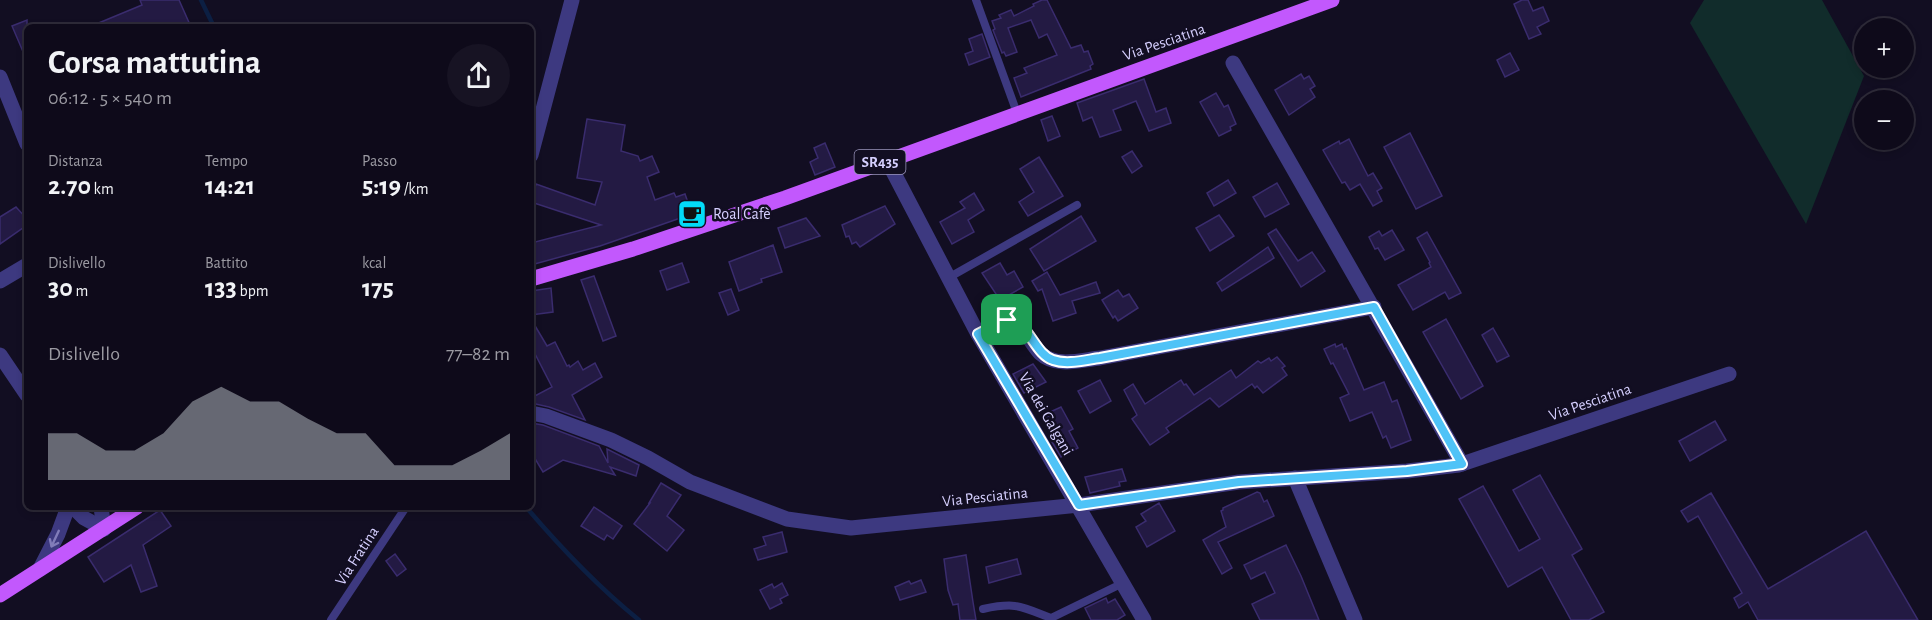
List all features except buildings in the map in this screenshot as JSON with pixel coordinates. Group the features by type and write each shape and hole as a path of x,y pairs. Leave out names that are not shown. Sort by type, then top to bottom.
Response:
{"main road":[{"name":"Via Pesciatina","path":"534,278 644,245 785,198 1332,0"},
{"path":"0,595 132,510"}],"street":[{"path":"534,144 572,0"},
{"path":"1233,63 1462,464"},
{"path":"0,78 24,137"},
{"name":"Via dei Galgani","path":"887,160 978,334 1144,620"},
{"path":"0,281 24,267"},
{"path":"978,334 1007,320 1017,322 1040,353 1050,360 1061,363 1100,358 1374,307"},
{"path":"0,355 24,391"},
{"name":"Via Pesciatina","path":"534,414 611,440 690,482 787,519 850,528 1079,505 1239,482 1407,471 1462,464 1729,374"},
{"path":"1295,478 1355,620"},
{"path":"40,569 58,534 67,510"},
{"path":"76,510 84,518 104,529"},
{"path":"101,510 104,529"}],"lane":[{"path":"976,0 1017,113"},
{"path":"948,278 1077,205"},
{"name":"Via Fratina","path":"331,620 404,510"},
{"path":"983,609 1005,604 1018,605 1051,618 1123,583"}],"green space":[{"path":"1704,0 1822,0 1854,58 1854,78 1863,78 1859,90 1854,90 1854,102 1806,224 1690,23"}],"waterway":[{"path":"201,0 213,24"},
{"path":"529,510 580,566 639,620"}],"place":[{"name":"Roal Cafè","path":"692,214"}],"route":[{"path":"1374,307 1462,464 1407,471 1239,482 1079,505 978,334 1007,320 1017,322 1025,330 1040,353 1050,360 1061,363 1100,358 1374,307"}]}
